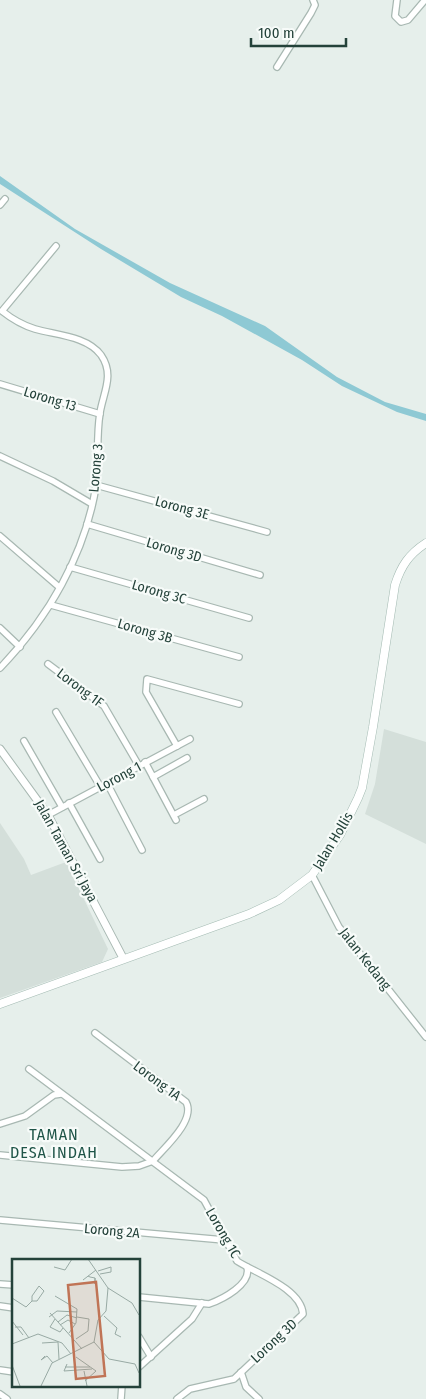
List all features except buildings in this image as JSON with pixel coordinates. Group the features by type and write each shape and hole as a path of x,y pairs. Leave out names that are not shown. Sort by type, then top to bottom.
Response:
{"main road":[{"name":"Jalan Hollis","path":"0,1004 249,914 279,900 312,875 340,836 362,788 395,585 404,562 426,543"}],"street":[{"path":"396,0 395,16 397,20 402,22 408,20 424,0"},
{"path":"277,67 315,2"},
{"path":"0,205 5,198"},
{"name":"Lorong 3","path":"0,668 20,648 51,605 70,567 87,524 96,485 100,414 108,380 105,362 99,353 85,342 22,324 2,311 56,246"},
{"name":"Lorong 13","path":"0,384 100,414"},
{"path":"0,456 54,481 92,504"},
{"name":"Lorong 3E","path":"96,485 267,532"},
{"name":"Lorong 3D","path":"87,524 260,575"},
{"path":"0,536 59,588"},
{"name":"Lorong 3C","path":"70,567 248,618"},
{"name":"Lorong 3B","path":"51,605 239,658"},
{"path":"0,628 20,648"},
{"name":"Lorong 1F","path":"48,664 104,706 139,766"},
{"path":"177,746 146,692 145,684 147,679 153,679 239,704"},
{"path":"56,712 100,786"},
{"name":"Lorong 1","path":"48,815 190,739"},
{"path":"24,741 62,807"},
{"name":"Jalan Taman Sri Jaya","path":"0,749 48,815 123,958"},
{"path":"153,777 187,758"},
{"path":"145,762 175,817 204,798"},
{"path":"107,783 142,850"},
{"path":"69,803 100,859"},
{"name":"Jalan Kedang","path":"312,875 339,927 426,1037"},
{"name":"Lorong 1A","path":"95,1033 186,1102 188,1106 187,1120 153,1161"},
{"path":"29,1069 153,1161"},
{"path":"0,1124 25,1116 54,1095 61,1094"},
{"path":"0,1155 122,1167 139,1166 153,1161"},
{"name":"Lorong 1C","path":"153,1161 204,1200 237,1261 247,1268"},
{"name":"Lorong 2A","path":"0,1220 224,1240"},
{"path":"140,1297 202,1304 216,1302 245,1281 248,1276 247,1268"},
{"name":"Lorong 3D","path":"178,1399 190,1389 231,1381 303,1314 303,1308 298,1301 282,1286 266,1275 247,1268"},
{"path":"140,1366 192,1319 202,1304"},
{"path":"140,1339 151,1357"},
{"path":"241,1372 246,1387 258,1399"},
{"path":"121,1399 122,1386"},
{"path":"0,1394 6,1399"}],"shaded area":[{"path":"384,729 426,742 426,844 365,814 375,784"},
{"path":"0,823 24,859 31,875 66,862 108,949 102,962 0,998"}],"water":[{"path":"0,176 75,229 170,283 265,326 337,377 385,402 426,414 426,421 397,412 342,386 302,360 222,316 181,297 101,249 0,184"}],"district":[{"name":"TAMAN DESA INDAH","path":"54,1143"}]}
